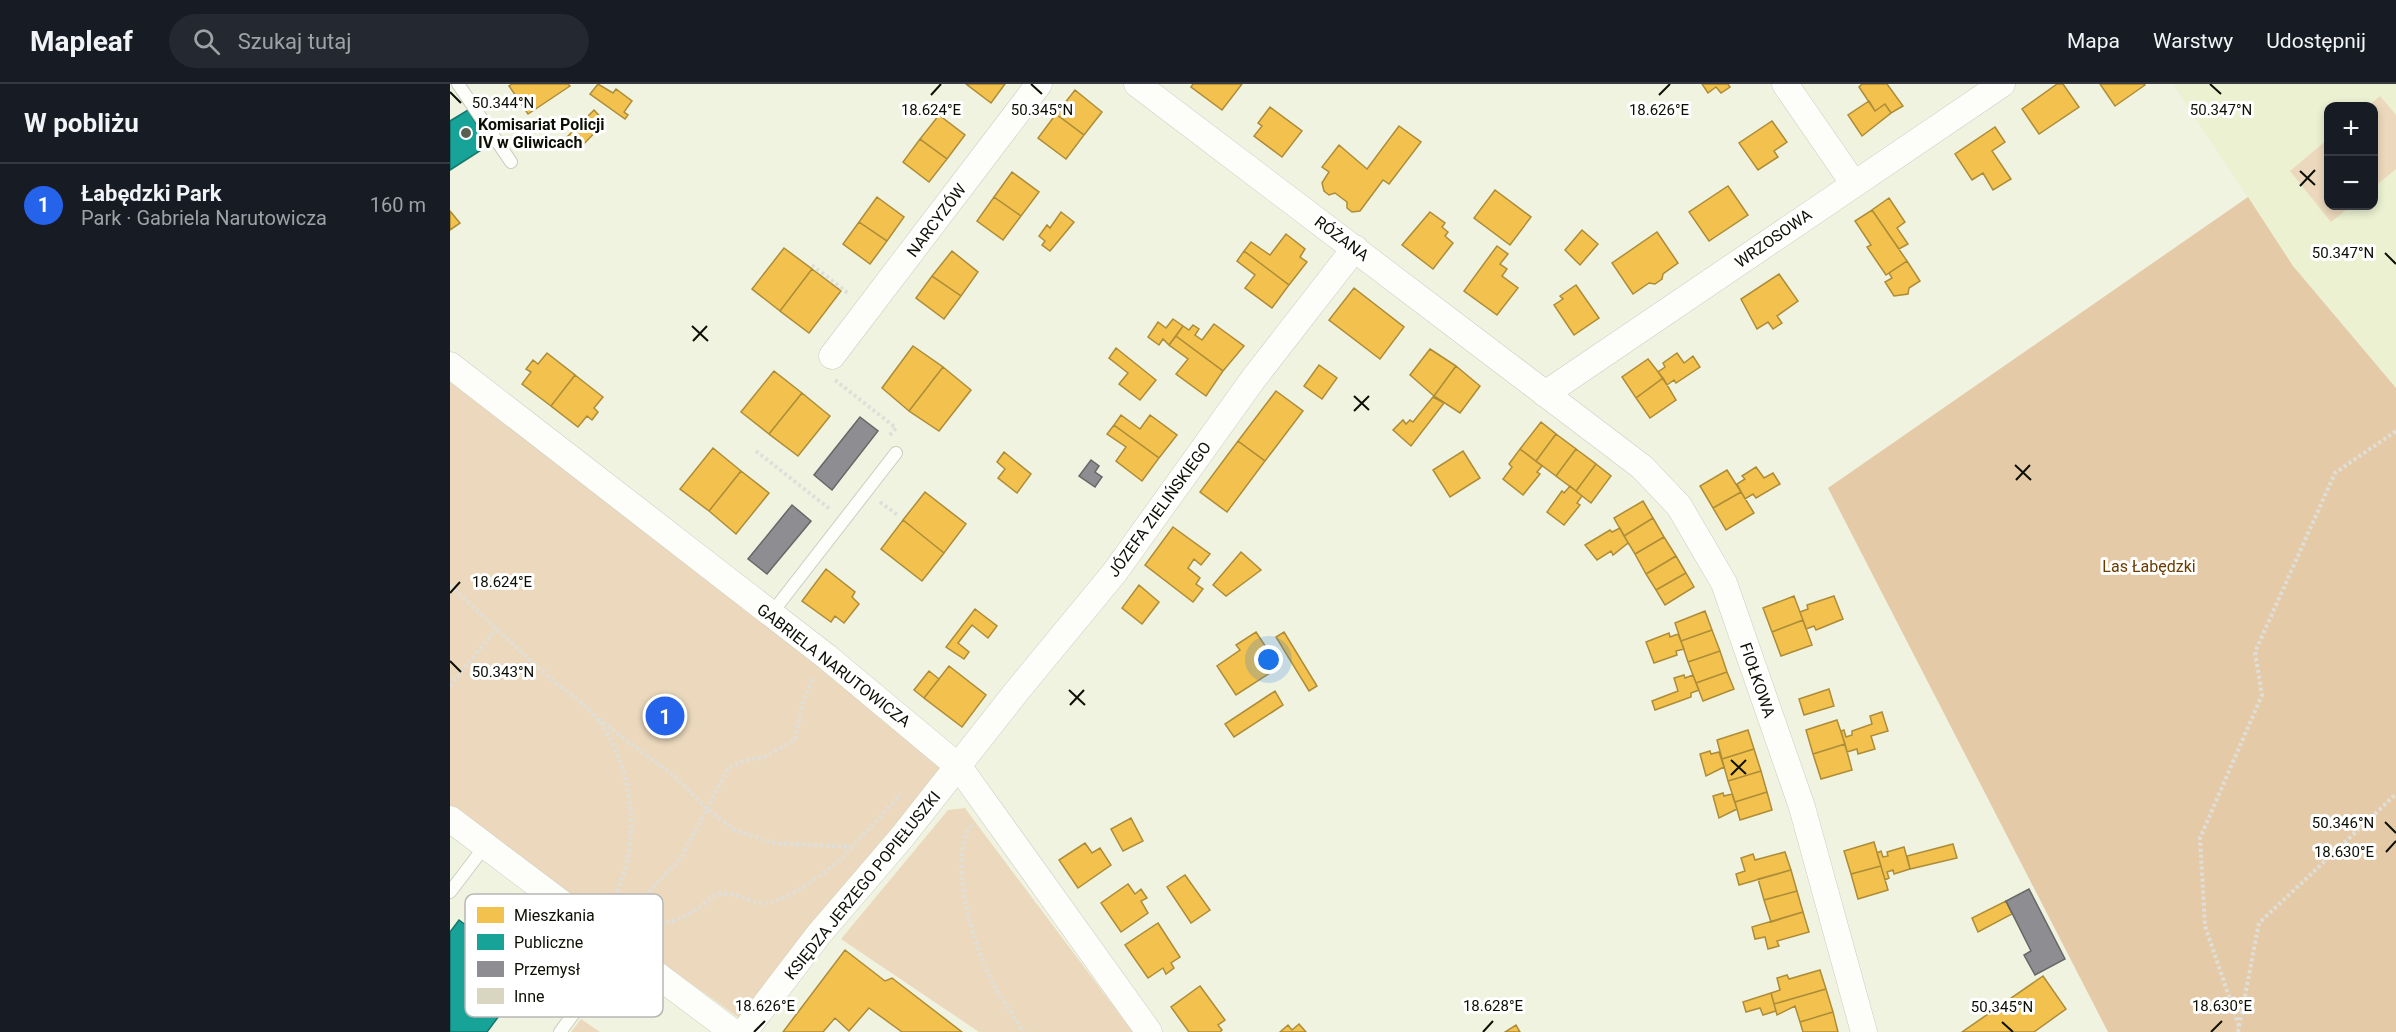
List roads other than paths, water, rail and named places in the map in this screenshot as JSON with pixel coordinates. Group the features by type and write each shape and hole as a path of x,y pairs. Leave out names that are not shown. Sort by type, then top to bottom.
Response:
{"street":[{"name":"NARCYZÓW","path":"832,356 1039,84"},
{"name":"RÓŻANA","path":"1137,84 1545,394"},
{"path":"1785,84 1854,184"},
{"name":"WRZOSOWA","path":"1545,394 2002,84"},
{"name":"JÓZEFA ZIELIŃSKIEGO","path":"959,767 1017,690 1115,572 1254,378 1355,248"},
{"name":"GABRIELA NARUTOWICZA","path":"450,365 827,657 959,767 1149,1032"},
{"name":"FIOŁKOWA","path":"1545,394 1642,466 1679,506 1724,584 1802,807 1864,1032"},
{"name":"KSIĘDZA JERZEGO POPIEŁUSZKI","path":"744,1032 819,934 959,767"},
{"path":"450,819 547,894"},
{"path":"663,981 733,1032"}],"lane":[{"path":"458,84 511,162"},
{"path":"771,614 896,453"},
{"path":"450,892 485,846"},
{"path":"560,1032 571,1017"}],"place":[{"name":"Komisariat Policji IV w Gliwicach","path":"466,133"},
{"name":"Łabędzki Park","path":"665,716"}],"park label":[{"name":"Las Łabędzki","path":"2149,566"}]}
